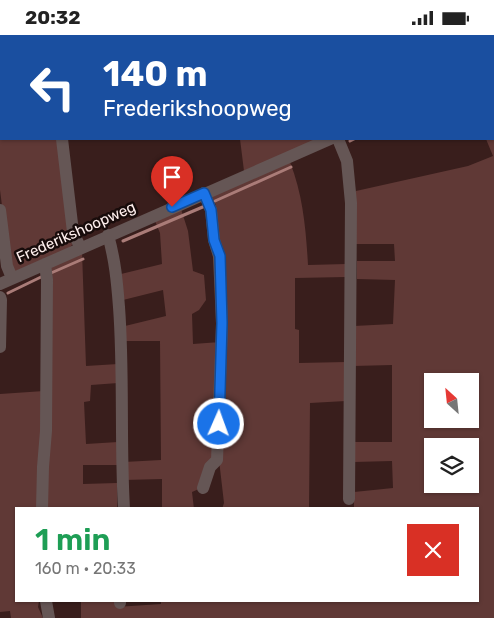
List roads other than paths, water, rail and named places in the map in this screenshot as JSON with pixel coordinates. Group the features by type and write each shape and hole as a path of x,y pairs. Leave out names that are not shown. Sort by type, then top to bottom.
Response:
{"street":[{"path":"62,140 73,232 80,247"},
{"name":"Frederikshoopweg","path":"0,284 80,247 328,140"},
{"path":"338,140 347,161 351,203 349,499"},
{"path":"203,488 210,467 217,460 222,323 220,256 214,240 211,210 204,193"},
{"path":"0,210 7,267 12,278"},
{"path":"108,235 115,258 121,331 121,459 124,507"},
{"path":"42,507 46,431 47,281 44,264"},
{"path":"0,297 0,347"},
{"path":"46,602 49,618"}],"waterway":[{"path":"215,201 291,167"},
{"path":"123,241 205,206"},
{"path":"51,273 83,259"},
{"path":"8,293 41,277"}]}
